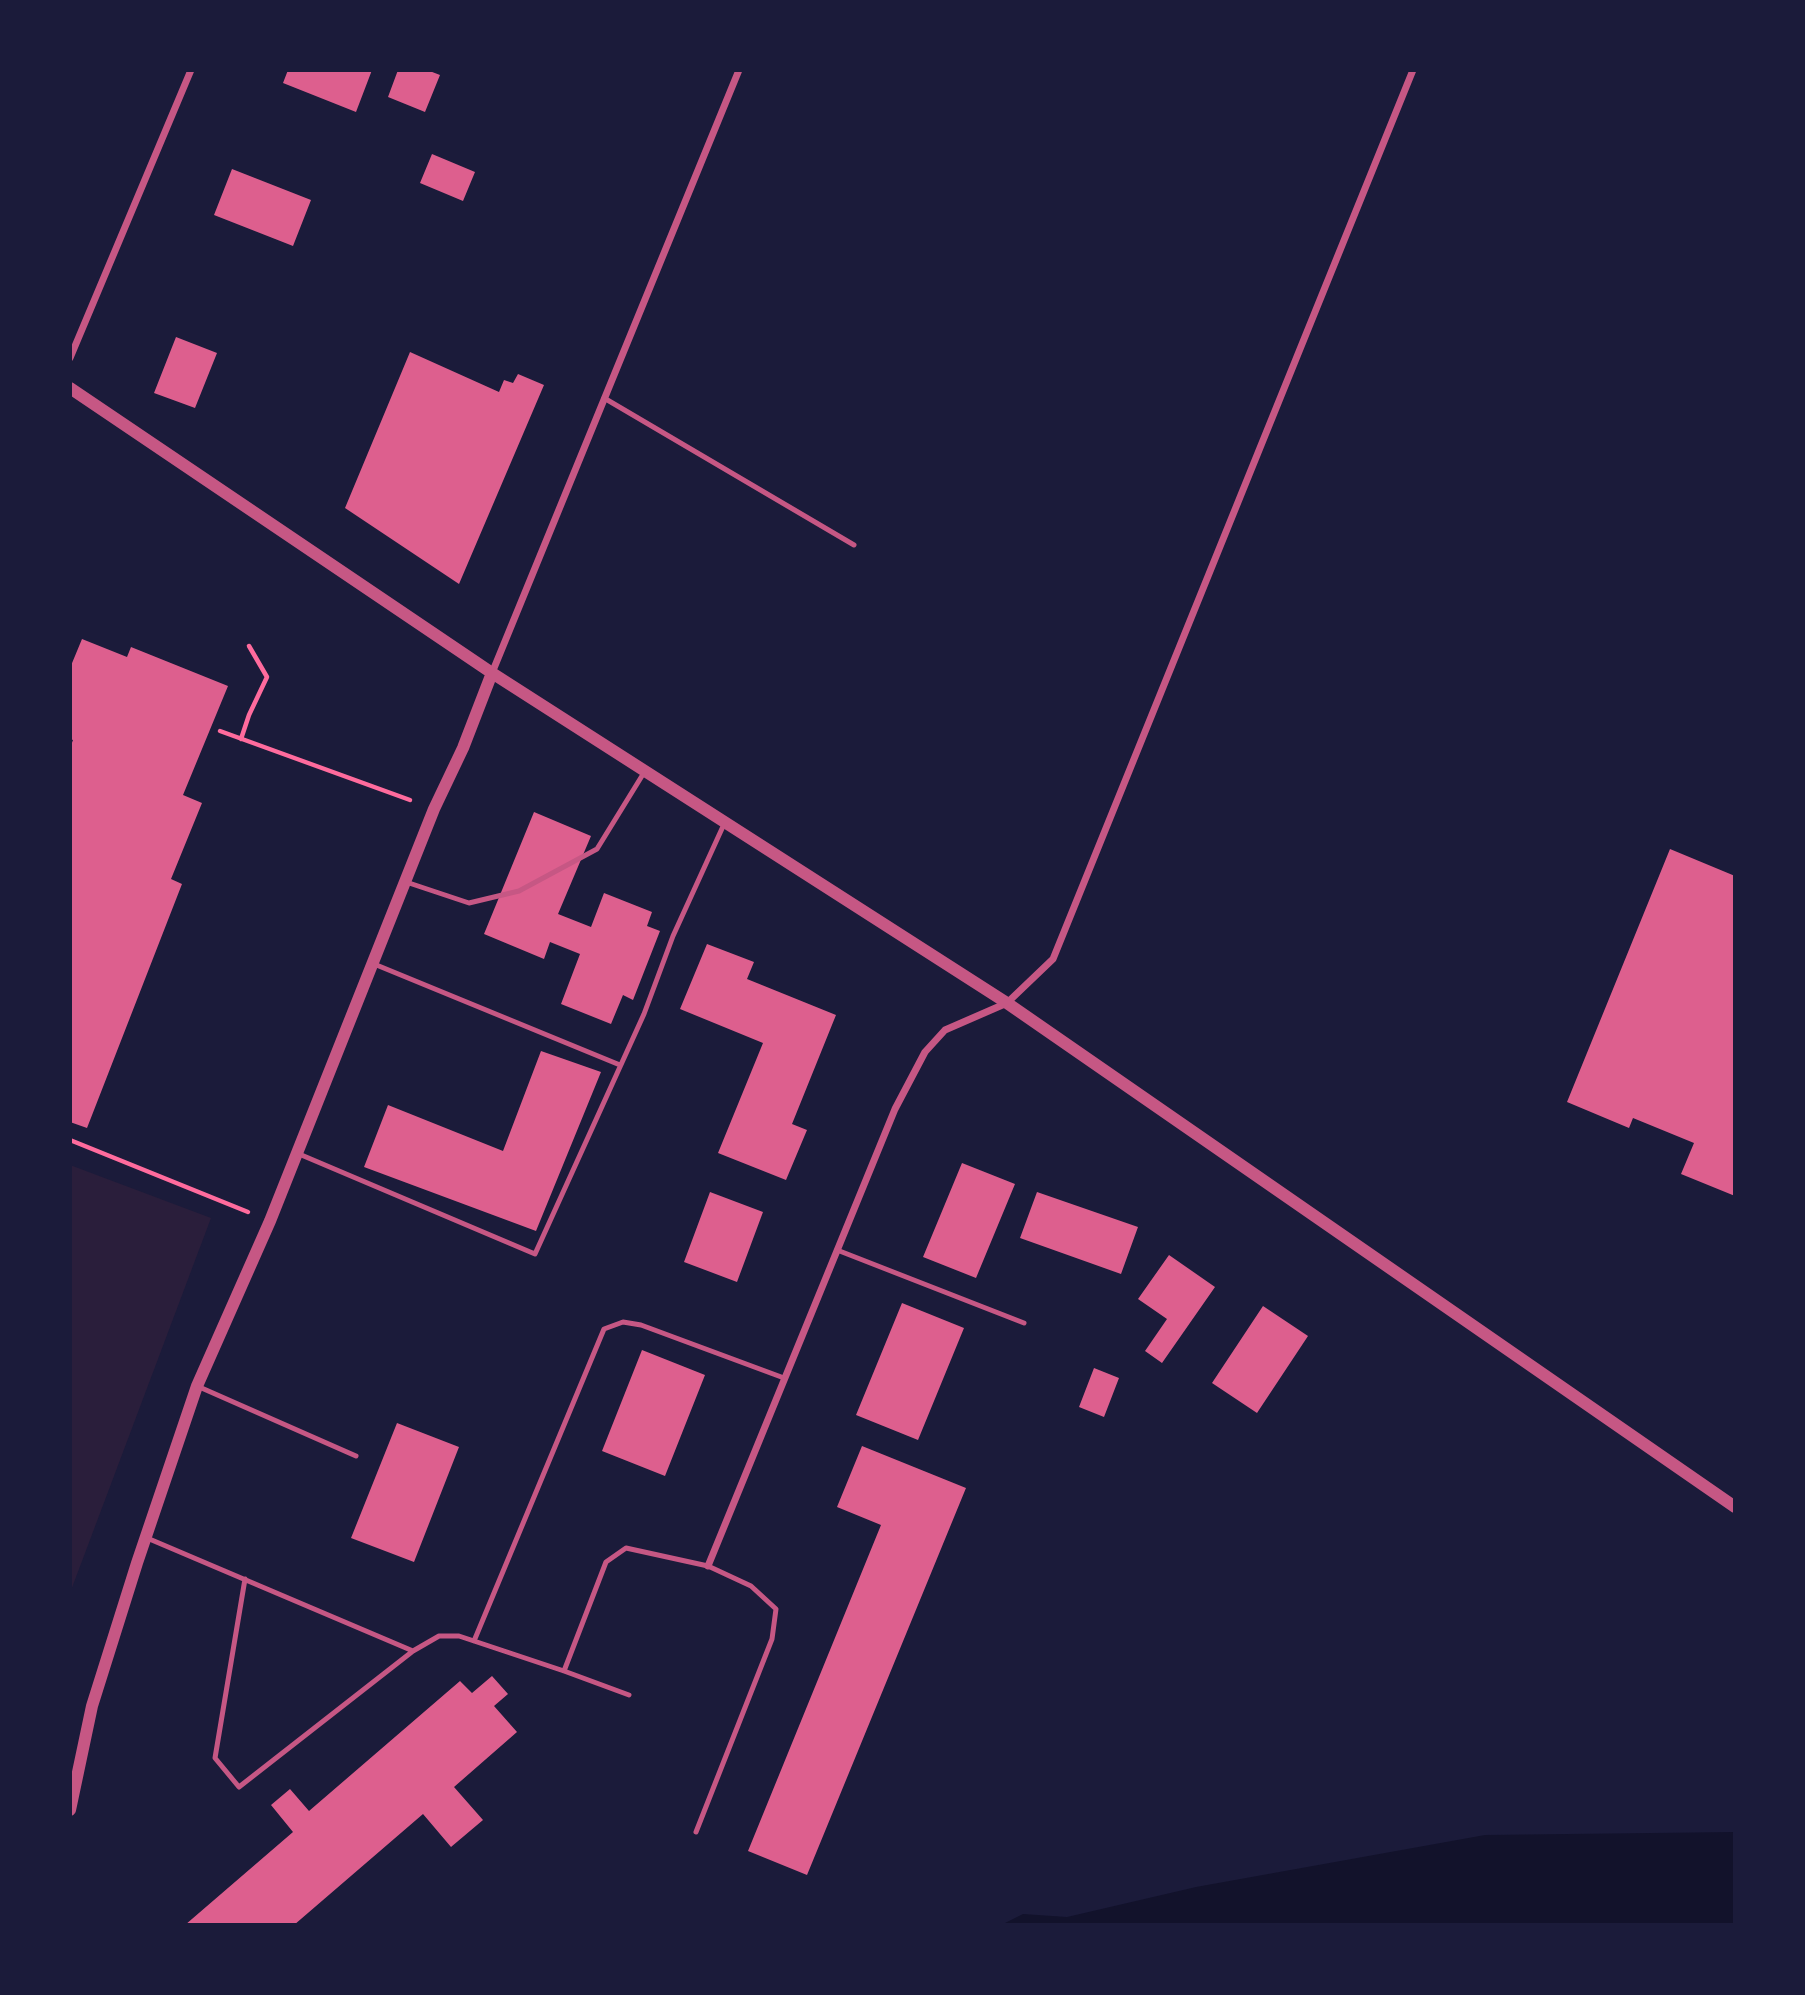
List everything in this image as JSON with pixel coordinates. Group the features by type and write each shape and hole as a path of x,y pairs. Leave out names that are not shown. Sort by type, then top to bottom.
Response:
{"street":[{"path":"70,358 191,70"},
{"path":"70,1810 92,1706 197,1386 270,1221 434,809 463,748 739,70"},
{"path":"708,1566 895,1108 925,1052 945,1030 1007,1003 1053,959 1413,70"},
{"path":"70,388 492,673 1007,1003 1735,1507"}],"lane":[{"path":"604,398 854,545"},
{"path":"406,882 469,903 519,891 597,849 646,771"},
{"path":"297,1153 536,1254 644,1014 673,936 725,822"},
{"path":"373,964 620,1065"},
{"path":"837,1250 1024,1323"},
{"path":"474,1641 604,1329 623,1322 641,1325 785,1378"},
{"path":"197,1386 356,1456"},
{"path":"147,1538 413,1651"},
{"path":"564,1671 606,1562 626,1548 708,1566 751,1586 776,1609 772,1639 696,1832"},
{"path":"245,1579 215,1758 239,1787 413,1651 439,1636 459,1636 629,1695"}],"path":[{"path":"241,739 267,677 249,646"},
{"path":"220,731 434,809"},
{"path":"70,1140 270,1221"}],"shaded area":[{"path":"70,1165 211,1218 70,1593"},
{"path":"1735,1832 1735,1925 1001,1925 1023,1914 1067,1917 1196,1887 1485,1835"}],"building":[{"path":"288,70 372,70 356,112 283,83"},
{"path":"398,70 427,70 440,75 425,112 388,97"},
{"path":"432,154 475,172 463,201 420,183"},
{"path":"232,169 311,200 293,246 214,215"},
{"path":"176,337 217,353 195,408 154,393"},
{"path":"410,352 499,392 504,380 513,383 518,374 544,385 459,584 345,508"},
{"path":"82,639 127,657 131,647 228,686 183,795 202,803 171,879 182,884 87,1128 70,1122 70,748 73,740 70,739 70,668"},
{"path":"534,812 591,836 558,914 591,927 604,893 652,912 647,926 660,931 633,1000 623,995 611,1024 561,1004 580,954 550,942 544,959 484,934"},
{"path":"1670,849 1735,876 1735,1196 1681,1174 1694,1143 1633,1118 1629,1128 1567,1102"},
{"path":"707,944 754,962 747,979 836,1015 792,1124 807,1130 786,1180 718,1153 763,1043 680,1009"},
{"path":"541,1051 601,1072 536,1231 364,1167 388,1105 503,1151"},
{"path":"962,1163 1015,1184 976,1278 923,1257"},
{"path":"710,1192 763,1212 737,1282 684,1262"},
{"path":"1037,1192 1138,1227 1121,1274 1020,1238"},
{"path":"1169,1255 1215,1287 1162,1363 1145,1351 1167,1319 1138,1299"},
{"path":"902,1303 964,1328 918,1440 856,1415"},
{"path":"1263,1306 1308,1336 1257,1413 1212,1383"},
{"path":"642,1350 705,1375 665,1476 602,1451"},
{"path":"1094,1368 1119,1378 1104,1417 1079,1407"},
{"path":"397,1423 459,1447 414,1562 351,1538"},
{"path":"862,1446 966,1488 807,1875 748,1851 881,1525 837,1507"},
{"path":"492,1676 508,1694 494,1706 517,1732 454,1787 483,1820 451,1847 423,1814 294,1925 185,1925 293,1832 271,1805 290,1789 309,1811 460,1681 472,1693"}]}
